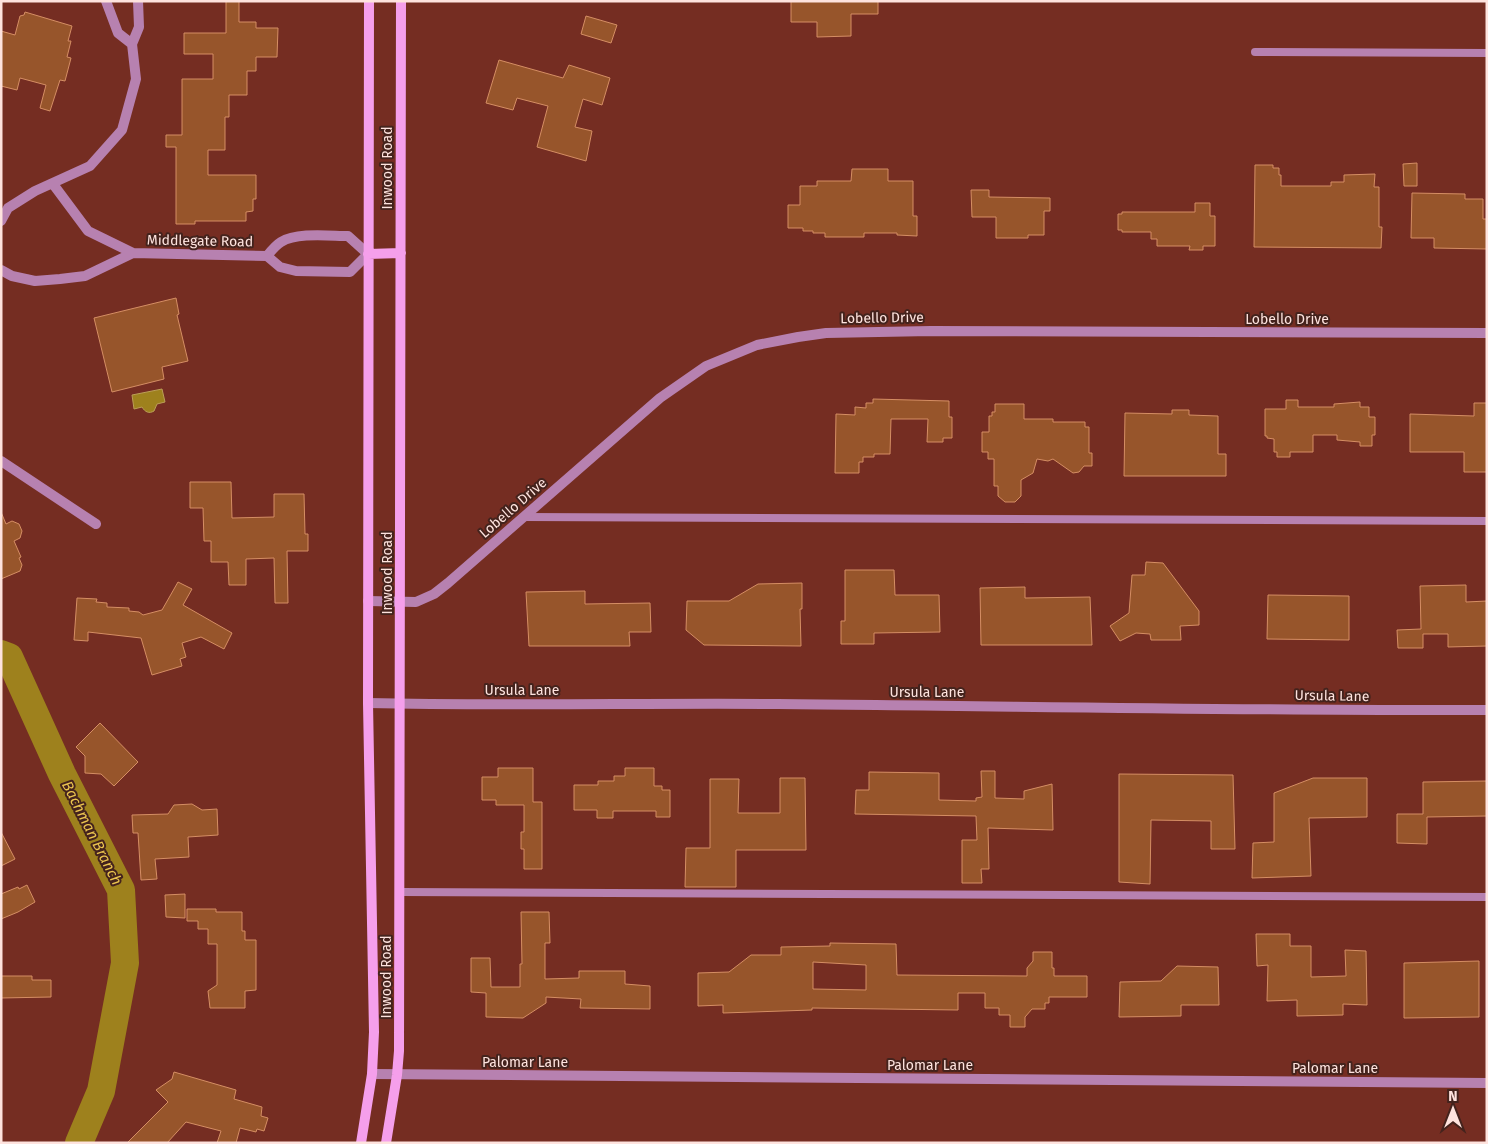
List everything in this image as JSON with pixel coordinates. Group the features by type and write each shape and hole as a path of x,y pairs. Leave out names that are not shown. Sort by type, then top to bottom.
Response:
{"main road":[{"name":"Inwood Road","path":"361,1143 372,1074 374,1032 368,703 369,1"},
{"name":"Inwood Road","path":"386,1143 399,1051 401,892 401,1"},
{"path":"368,254 401,253"}],"street":[{"path":"106,1 118,33 132,44"},
{"path":"1,221 8,208 35,191 90,166 122,130 136,79 132,44 138,27 138,1"},
{"name":"Middlegate Road","path":"53,184 88,231 133,254"},
{"name":"Middlegate Road","path":"1,270 12,276 35,281 85,276 133,254 267,256 280,267 296,271 350,272 368,254 348,236 307,236 294,237 281,242 267,256"},
{"name":"Lobello Drive","path":"368,601 416,602 434,594 660,398 706,366 757,345 826,333 1487,333"},
{"path":"1,461 96,524"},
{"name":"Ursula Lane","path":"368,703 1487,710"},
{"name":"Palomar Lane","path":"372,1074 1487,1083"}],"lane":[{"path":"1255,52 1487,53"},
{"path":"524,517 1487,521"},
{"path":"401,892 1487,897"}],"shaded area":[{"path":"162,389 165,402 157,404 154,411 147,412 142,407 134,409 132,395"}],"building":[{"path":"226,1 239,1 239,22 256,22 256,28 278,28 277,57 256,57 256,71 247,71 247,95 229,95 229,117 225,117 225,150 208,150 208,175 256,175 256,199 253,199 253,211 246,212 246,221 195,221 195,224 176,224 176,147 166,147 166,135 182,135 182,79 213,79 213,54 184,54 184,33 226,33"},
{"path":"791,1 878,1 878,14 851,14 851,36 817,37 817,22 791,22"},
{"path":"25,12 72,26 68,41 71,41 67,57 71,58 65,81 60,80 50,111 40,108 46,85 20,78 17,90 1,86 1,31 15,35 20,16 24,15"},
{"path":"586,16 617,25 611,43 581,34"},
{"path":"499,60 563,78 569,65 610,78 602,105 583,99 575,127 592,131 586,161 537,147 548,106 517,98 513,110 486,103"},
{"path":"1417,163 1417,186 1404,186 1403,164"},
{"path":"1255,165 1273,165 1273,168 1279,168 1281,186 1331,186 1331,182 1344,182 1344,175 1375,174 1374,187 1379,187 1379,227 1382,227 1381,248 1254,247"},
{"path":"852,169 888,169 888,181 913,181 913,216 917,216 917,236 897,235 897,233 864,233 864,237 825,237 825,233 803,231 803,228 788,228 788,205 800,205 800,186 817,186 817,181 851,181"},
{"path":"971,190 989,190 989,197 1050,198 1050,211 1044,211 1044,235 1028,235 1028,238 996,238 996,217 972,217"},
{"path":"1412,193 1465,194 1465,199 1483,199 1483,219 1487,219 1487,249 1434,248 1434,238 1411,238"},
{"path":"1195,203 1210,203 1210,216 1215,216 1215,246 1203,246 1203,250 1189,250 1190,246 1157,246 1157,239 1151,239 1151,232 1122,232 1122,230 1118,230 1118,214 1122,214 1122,212 1195,212"},
{"path":"176,298 179,314 177,315 188,361 162,367 164,379 112,392 94,318"},
{"path":"873,399 949,401 949,417 952,417 952,438 943,438 943,442 927,442 928,419 891,419 890,454 874,454 874,457 863,457 863,462 859,462 859,473 835,473 836,414 855,415 855,407 866,408 866,403 873,403"},
{"path":"1286,400 1298,400 1298,407 1334,407 1334,404 1360,402 1360,407 1369,407 1369,417 1375,417 1375,435 1372,435 1372,446 1360,446 1360,442 1337,440 1337,435 1313,435 1313,452 1290,452 1290,457 1277,457 1277,452 1274,452 1274,439 1265,436 1265,409 1286,409"},
{"path":"1474,403 1487,403 1487,472 1464,472 1464,452 1410,452 1410,414 1474,416"},
{"path":"995,404 1024,404 1024,419 1053,419 1053,422 1085,422 1085,427 1089,427 1089,453 1092,453 1092,466 1084,466 1079,472 1073,473 1053,459 1048,461 1037,459 1033,473 1021,480 1021,496 1015,502 1005,502 998,496 998,486 994,486 994,459 988,459 988,452 982,452 982,432 989,432 989,416 992,416 992,412 995,412"},
{"path":"1172,410 1189,410 1189,415 1218,416 1218,454 1226,454 1226,476 1124,476 1125,413 1172,414"},
{"path":"190,482 231,482 232,518 274,517 274,494 304,494 305,534 308,534 308,551 287,551 288,603 275,603 274,558 246,559 246,585 229,585 228,562 211,562 211,541 204,541 203,508 190,508"},
{"path":"1,512 6,524 12,521 19,524 22,531 20,538 14,541 21,557 19,558 22,565 20,571 1,579"},
{"path":"1146,562 1163,563 1199,611 1199,625 1180,626 1181,640 1151,640 1150,634 1136,633 1120,641 1110,626 1129,613 1132,575 1145,575"},
{"path":"845,570 894,570 895,595 939,595 940,632 874,633 874,644 841,644 841,621 845,621"},
{"path":"178,582 192,589 183,605 232,633 224,649 201,637 182,643 186,657 180,659 182,666 152,675 141,638 88,632 88,641 74,640 77,598 97,599 96,602 107,603 107,607 129,608 129,611 139,612 143,615 162,610"},
{"path":"802,583 802,609 800,609 801,646 704,645 686,630 687,601 729,601 758,584"},
{"path":"1466,585 1466,602 1487,601 1487,646 1448,647 1448,634 1423,634 1423,648 1398,648 1397,630 1421,629 1420,586"},
{"path":"1025,587 1025,598 1090,597 1092,645 981,645 980,588"},
{"path":"585,591 585,604 650,603 651,632 629,632 630,646 529,646 526,592"},
{"path":"1268,595 1349,596 1349,640 1267,639"},
{"path":"100,723 138,762 114,786 101,774 85,773 85,756 76,747"},
{"path":"498,768 533,768 533,802 542,802 542,869 524,869 524,849 521,849 521,832 524,832 524,805 496,805 496,800 482,800 482,777 498,777"},
{"path":"625,768 654,768 654,786 662,786 662,790 670,790 670,817 656,817 656,811 613,811 613,818 597,818 597,810 574,810 574,785 598,785 598,781 614,781 614,776 625,776"},
{"path":"981,771 995,771 995,798 1024,799 1024,791 1052,784 1053,830 988,828 989,869 981,869 982,883 962,883 962,840 977,840 976,816 855,814 856,790 869,790 869,772 939,773 939,800 976,801 976,798 982,797"},
{"path":"1119,774 1233,775 1235,849 1211,849 1211,821 1151,820 1150,884 1119,882"},
{"path":"780,778 805,778 806,850 736,850 736,887 685,887 686,848 710,848 710,779 739,779 738,813 780,813"},
{"path":"1313,778 1367,778 1367,817 1309,818 1311,876 1252,878 1253,843 1274,842 1274,793"},
{"path":"1487,781 1487,816 1427,817 1427,844 1397,843 1397,814 1423,814 1423,782"},
{"path":"192,804 202,810 217,809 218,835 188,837 189,857 155,859 157,879 141,880 138,833 133,833 132,815 168,814 174,805"},
{"path":"1,832 15,859 1,866"},
{"path":"27,885 35,902 1,919 1,894"},
{"path":"185,894 185,918 166,917 165,895"},
{"path":"187,909 216,909 216,912 242,912 242,931 245,931 245,940 256,940 256,990 245,991 245,1008 210,1008 208,991 217,985 217,944 208,944 208,929 198,929 198,921 187,921"},
{"path":"521,912 549,912 550,943 545,943 545,979 579,978 579,971 625,971 625,984 650,986 650,1009 580,1008 581,999 546,997 546,1003 523,1018 486,1017 486,993 471,992 471,958 490,958 491,987 520,987 520,964 522,964"},
{"path":"1256,934 1290,934 1290,946 1311,946 1311,977 1346,976 1345,950 1366,951 1367,1005 1343,1004 1343,1015 1297,1016 1297,1000 1267,1001 1268,965 1257,966"},
{"path":"830,943 896,944 897,975 1027,976 1027,968 1033,961 1033,952 1052,952 1054,976 1087,976 1087,997 1049,997 1049,1003 1045,1003 1045,1009 1032,1009 1025,1017 1025,1027 1010,1027 1010,1015 999,1015 999,1008 985,1008 985,993 958,993 958,1010 812,1008 812,1010 723,1013 723,1005 698,1006 698,973 729,972 751,955 781,955 781,947 830,946","holes":["813,962 866,965 866,990 813,989"]},
{"path":"1479,961 1479,1017 1404,1018 1404,963"},
{"path":"1177,966 1218,967 1219,1005 1181,1005 1181,1016 1119,1017 1120,982 1161,981"},
{"path":"1,976 32,976 32,980 51,980 51,997 1,998"},
{"path":"174,1072 236,1090 234,1099 262,1107 261,1116 268,1118 264,1131 257,1129 256,1132 240,1128 236,1143 217,1143 221,1131 186,1122 167,1143 127,1143 168,1102 156,1090 172,1079"}],"waterway":[{"name":"Bachman Branch","path":"1,654 9,657 62,774 121,890 125,963 101,1091 79,1143"}]}
